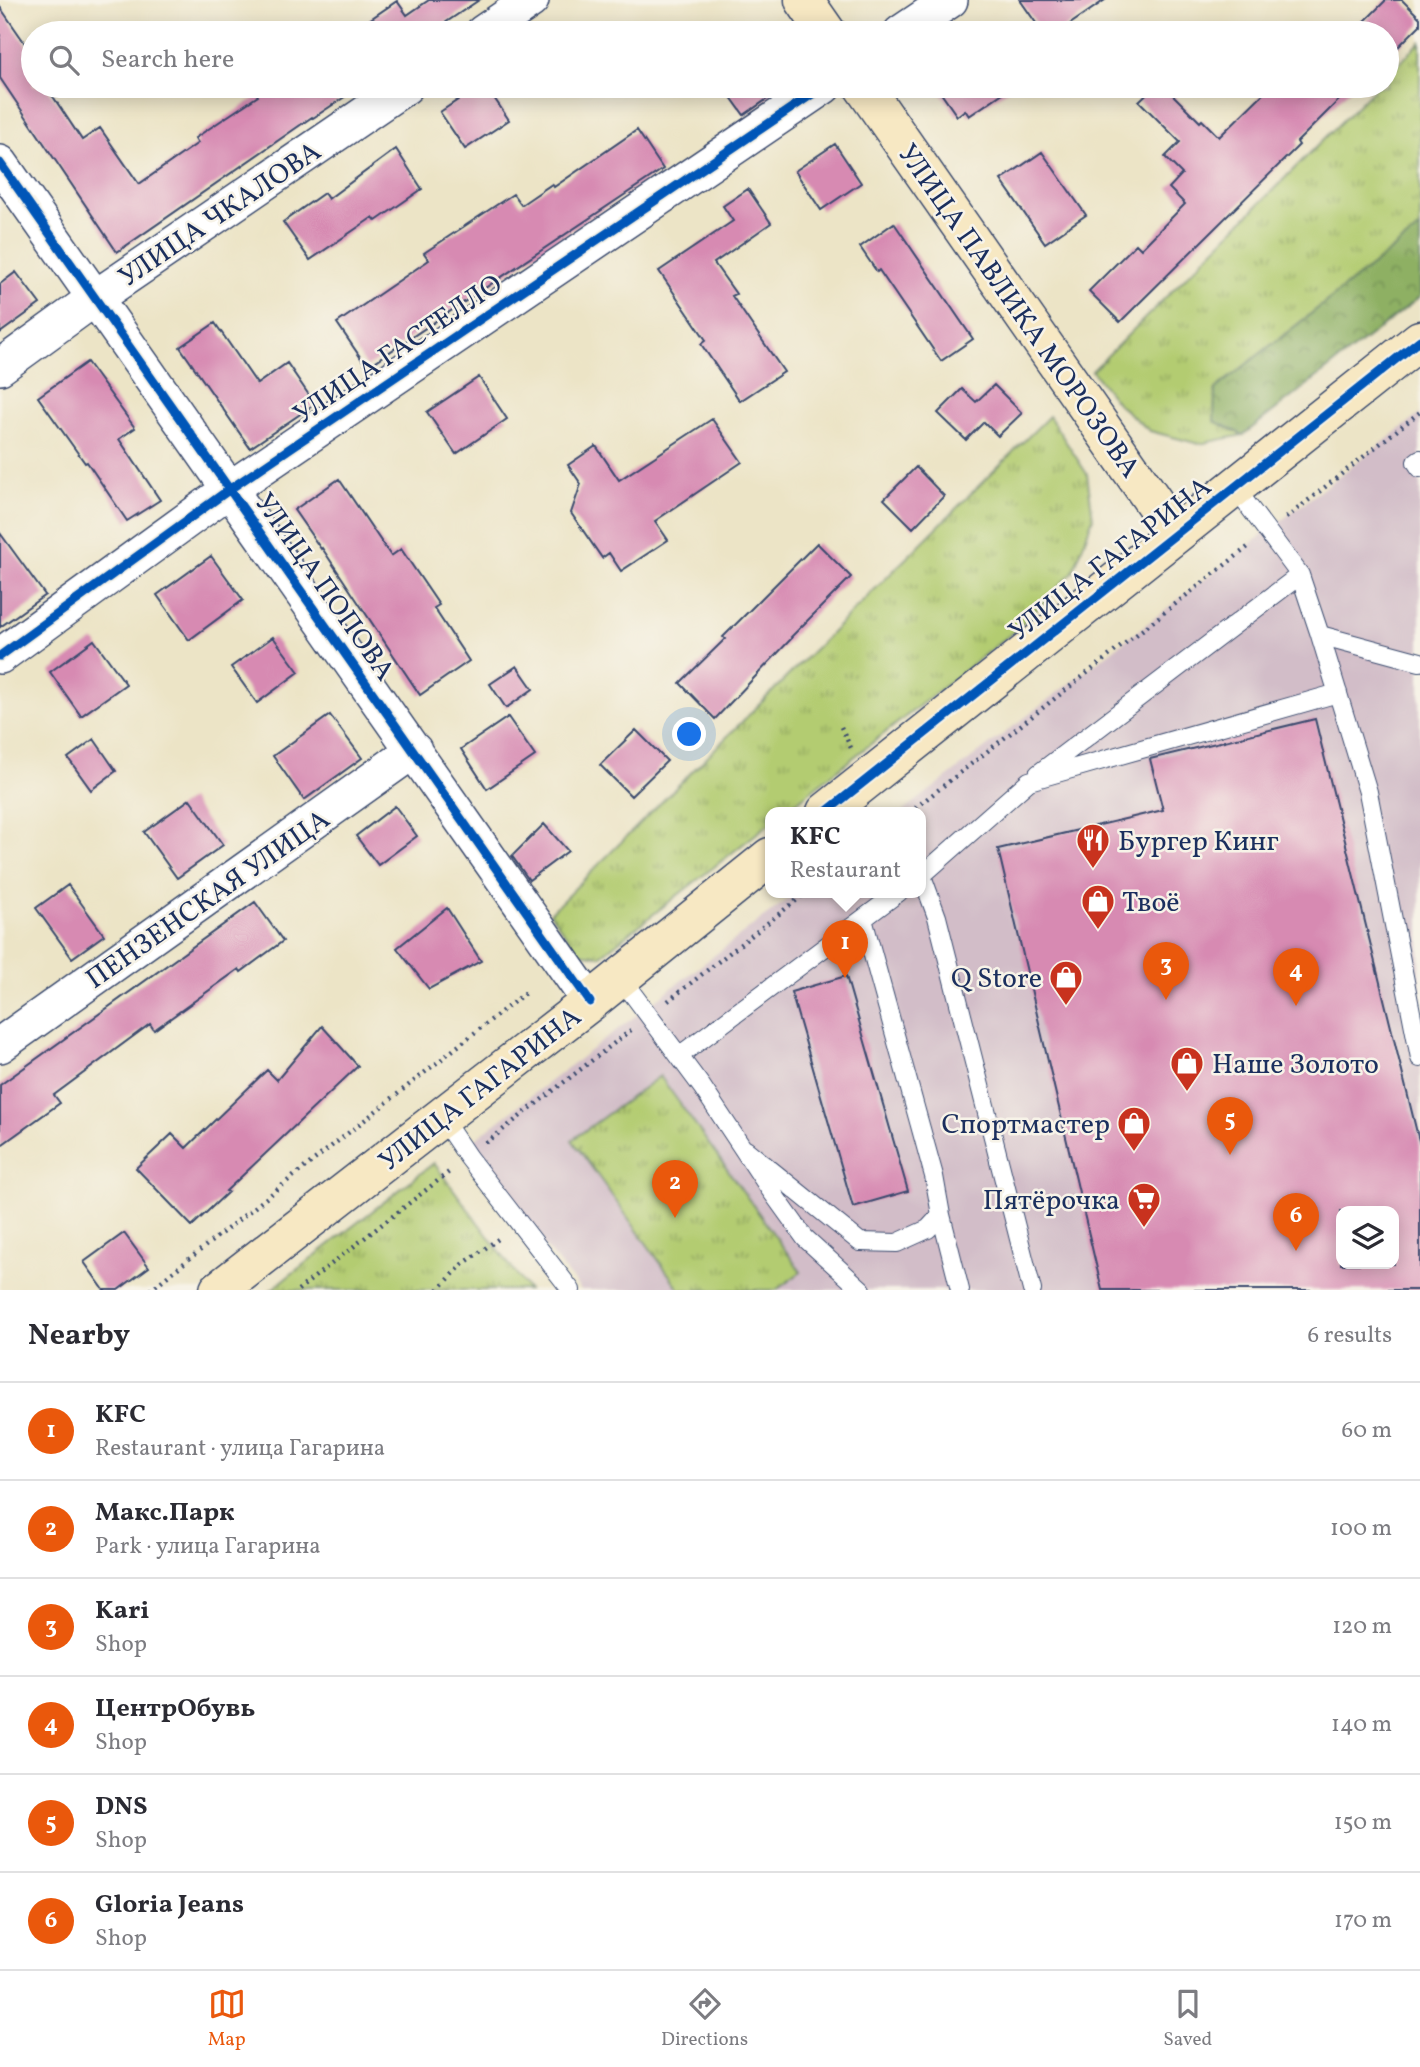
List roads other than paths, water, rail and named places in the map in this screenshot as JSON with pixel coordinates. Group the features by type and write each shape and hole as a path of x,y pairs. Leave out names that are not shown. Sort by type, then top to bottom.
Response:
{"street":[{"path":"500,21 531,0"},
{"path":"804,0 819,21"},
{"path":"919,21 950,0"},
{"name":"УЛИЦА ЧКАЛОВА","path":"0,367 95,298 388,98"},
{"name":"УЛИЦА ГАСТЕЛЛО","path":"0,656 230,489 806,98"},
{"name":"УЛИЦА ПАВЛИКА МОРОЗОВА","path":"871,98 1176,534"},
{"name":"УЛИЦА ПОПОВА","path":"0,163 590,1002"},
{"name":"УЛИЦА ГАГАРИНА","path":"832,807 1420,340"},
{"name":"ПЕНЗЕНСКАЯ УЛИЦА","path":"0,1045 414,750"},
{"name":"УЛИЦА ГАГАРИНА","path":"219,1290 590,1002 765,861"}],"lane":[{"path":"1420,459 1416,462 1420,468"},
{"path":"1235,488 1300,575 1320,635 1368,792 1420,1058"},
{"path":"926,872 1029,781 1300,575"},
{"path":"1320,635 1420,662"},
{"path":"1029,781 1338,693"},
{"path":"926,889 937,917 1032,1290"},
{"path":"679,1056 891,898"},
{"path":"863,919 934,1176 960,1290"},
{"path":"620,977 746,1150 805,1238 862,1290"},
{"path":"441,1117 468,1157 571,1290"},
{"path":"746,1150 860,1242 897,1243 928,1229 941,1215"}],"place":[{"name":"Бургер Кинг","path":"1093,870"},
{"name":"Твоё","path":"1098,931"},
{"name":"KFC","path":"845,978"},
{"name":"Kari","path":"1166,1000"},
{"name":"ЦентрОбувь","path":"1296,1006"},
{"name":"Q Store","path":"1066,1007"},
{"name":"Наше Золото","path":"1187,1093"},
{"name":"Спортмастер","path":"1134,1153"},
{"name":"DNS","path":"1230,1155"},
{"name":"Макс.Парк","path":"675,1218"},
{"name":"Пятёрочка","path":"1144,1229"},
{"name":"Gloria Jeans","path":"1296,1251"}]}
